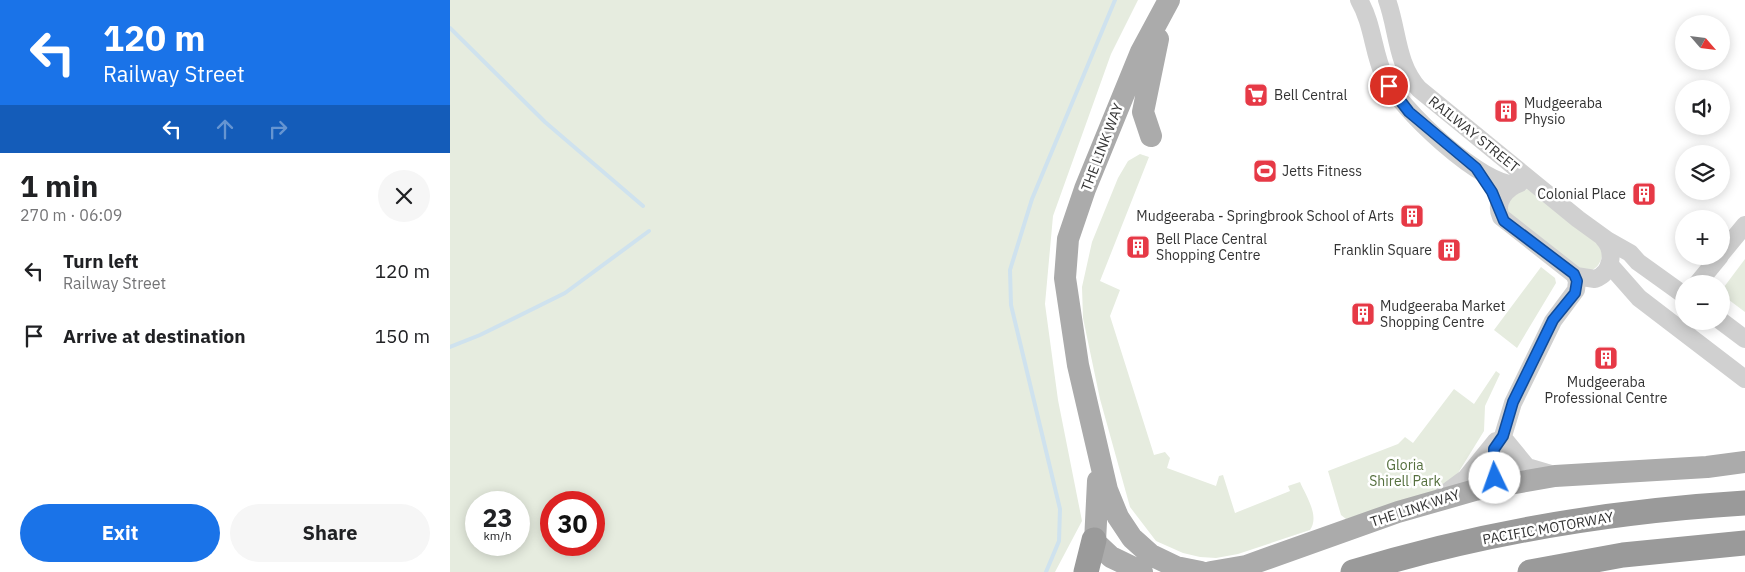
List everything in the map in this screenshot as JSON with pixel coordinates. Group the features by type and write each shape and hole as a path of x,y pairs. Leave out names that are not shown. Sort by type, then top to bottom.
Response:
{"highway":[{"name":"PACIFIC MOTORWAY","path":"1354,572 1471,542 1575,521 1745,503"},
{"path":"1086,572 1094,540"},
{"path":"1530,572 1623,555 1745,543"}],"main road":[{"name":"THE LINK WAY","path":"1119,121 1140,52 1169,0"},
{"name":"THE LINK WAY","path":"1177,0 1119,121 1068,239 1065,271 1078,365 1112,504 1121,523 1132,538 1146,551 1162,561 1183,569 1202,572"},
{"path":"1151,136 1143,112 1158,39"},
{"name":"THE LINK WAY","path":"1094,540 1098,516 1098,453"},
{"name":"THE LINK WAY","path":"1211,572 1246,566 1337,537 1432,501 1504,488 1555,476 1745,464"},
{"path":"1260,572 1337,537 1436,513 1504,488 1675,481 1745,464"},
{"path":"1094,540 1099,548 1110,557 1142,572"}],"street":[{"name":"RAILWAY STREET","path":"1359,0 1368,21 1383,75 1398,99 1426,128 1476,168 1504,184 1525,183"},
{"name":"RAILWAY STREET","path":"1387,0 1400,55 1406,71 1416,86 1525,183 1603,238 1624,249 1638,262 1675,289"},
{"name":"RAILWAY STREET","path":"1476,168 1491,189 1504,221 1639,298 1743,379"},
{"name":"RAILWAY STREET","path":"1499,210 1504,192 1525,183"},
{"path":"1730,243 1745,225"},
{"path":"1538,354 1596,273 1610,247 1603,238"},
{"path":"1504,488 1494,454 1502,438 1513,402 1553,320 1576,290 1577,281 1624,260 1638,262"},
{"path":"1705,275 1712,265"},
{"path":"1730,328 1745,339"},
{"path":"1502,438 1527,467 1555,476"},
{"path":"1432,501 1466,478 1502,438"}],"green space":[{"path":"450,0 1138,0 1111,54 1053,216 1045,304 1058,400 1082,521 1055,572 450,572"},
{"path":"1140,154 1149,157 1100,281 1120,290 1110,316 1154,455 1165,452 1170,458 1167,468 1216,486 1219,476 1223,475 1235,513 1290,491 1288,486 1300,482 1313,512 1314,519 1310,530 1238,554 1216,558 1200,557 1183,553 1156,541 1130,507 1100,399 1083,318 1082,287 1092,242 1118,178 1128,161"},
{"path":"1529,189 1604,246 1601,261 1597,267 1584,273 1507,214 1508,202 1520,190"},
{"path":"1745,259 1745,312 1730,301 1730,279"},
{"path":"1541,267 1555,278 1556,283 1517,348 1494,330"},
{"name":"Gloria Shirell Park","path":"1496,371 1500,374 1485,406 1484,431 1455,478 1440,489 1346,519 1341,515 1328,471 1398,444 1405,437 1413,443 1454,389 1474,404"}],"waterway":[{"path":"1046,572 1059,541 1060,509 1011,305 1010,270 1032,199 1115,0"},
{"path":"450,28 545,122 643,206"},
{"path":"450,347 480,335 565,293 649,231"}],"place":[{"name":"Bell Central","path":"1256,95"},
{"name":"Mudgeeraba Physio","path":"1506,111"},
{"name":"Jetts Fitness","path":"1265,171"},
{"name":"Colonial Place","path":"1644,194"},
{"name":"Mudgeeraba - Springbrook School of Arts","path":"1412,216"},
{"name":"Bell Place Central Shopping Centre","path":"1138,247"},
{"name":"Franklin Square","path":"1449,250"},
{"name":"Mudgeeraba Market Shopping Centre","path":"1363,314"},
{"name":"Mudgeeraba Professional Centre","path":"1606,358"}],"route":[{"path":"1389,86 1409,112 1476,168 1492,192 1501,218 1576,276 1578,285 1575,293 1553,320 1513,402 1503,436 1494,449 1495,478"}]}
